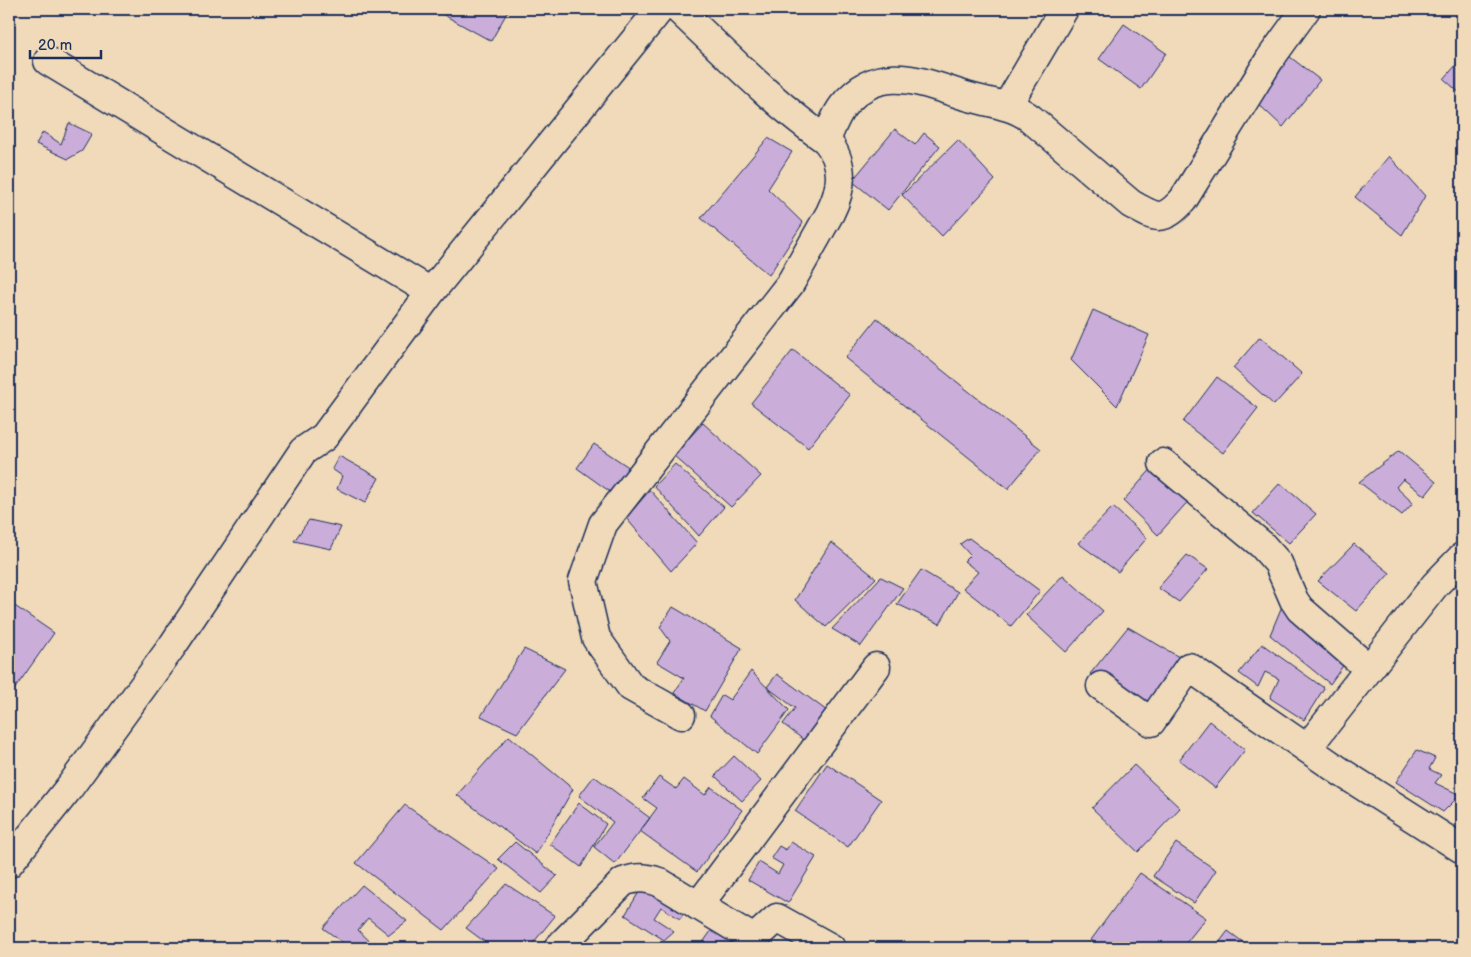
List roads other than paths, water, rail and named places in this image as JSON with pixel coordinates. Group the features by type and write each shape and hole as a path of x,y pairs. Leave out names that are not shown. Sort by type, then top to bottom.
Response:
{"street":[{"path":"9,863 69,788 174,645 303,451 324,437 431,292 660,9"},
{"path":"678,9 757,84 800,121 826,140 836,152 840,168 836,202 790,284 603,524 582,581 596,638 631,687 681,715"},
{"path":"1007,106 1064,9"},
{"path":"826,140 843,106 854,95 879,79 893,77 915,80 1016,109 1030,118 1131,204 1148,214 1160,217 1170,214 1183,200 1270,59 1306,9"},
{"path":"48,61 431,292"},
{"path":"1163,462 1262,545 1278,563 1300,610 1369,669"},
{"path":"1307,748 1435,585 1462,557"},
{"path":"698,906 876,668"},
{"path":"1101,686 1151,722 1188,668 1462,849"},
{"path":"558,948 623,882 634,878 648,878 659,882 754,939 778,918 831,948"}]}
